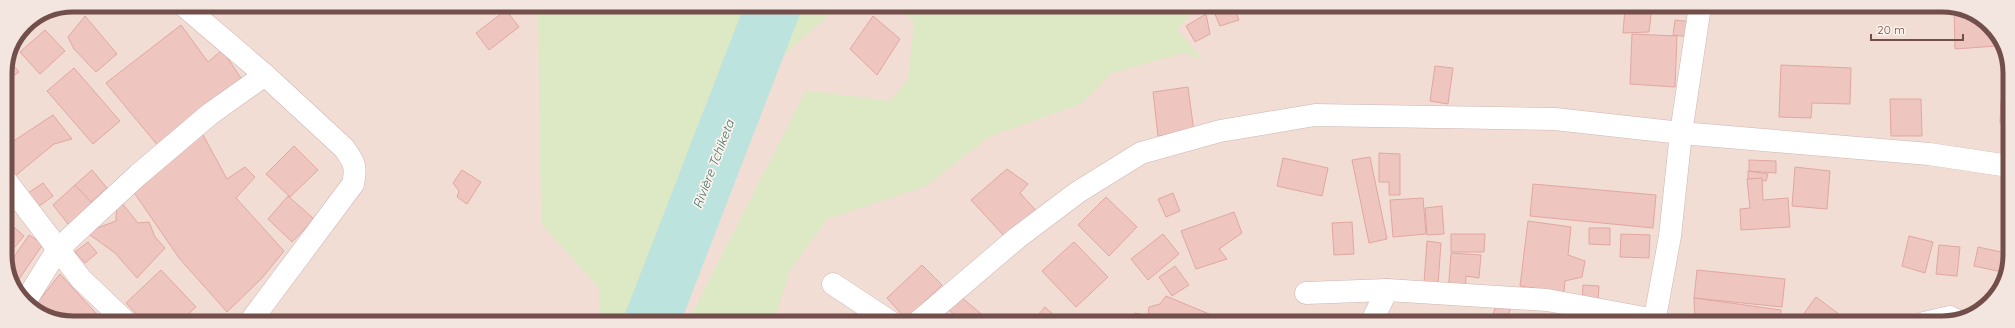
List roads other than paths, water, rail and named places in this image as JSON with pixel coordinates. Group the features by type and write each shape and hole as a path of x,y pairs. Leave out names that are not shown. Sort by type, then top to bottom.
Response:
{"street":[{"path":"191,12 265,75 344,148 354,162 356,171 353,184 254,316"},
{"path":"1656,316 1670,236 1681,133 1699,12"},
{"path":"29,296 58,249 138,175 210,114 265,75"},
{"path":"925,316 1017,238 1078,192 1141,153 1220,131 1315,115 1555,119 1681,133 1929,154 2003,165"},
{"path":"12,189 81,279 120,316"},
{"path":"833,284 881,316"},
{"path":"1306,293 1387,290 1547,300 1626,316"},
{"path":"1374,316 1387,290"}],"waterway":[{"name":"Rivière Tchiketa","path":"654,316 771,12"}]}
